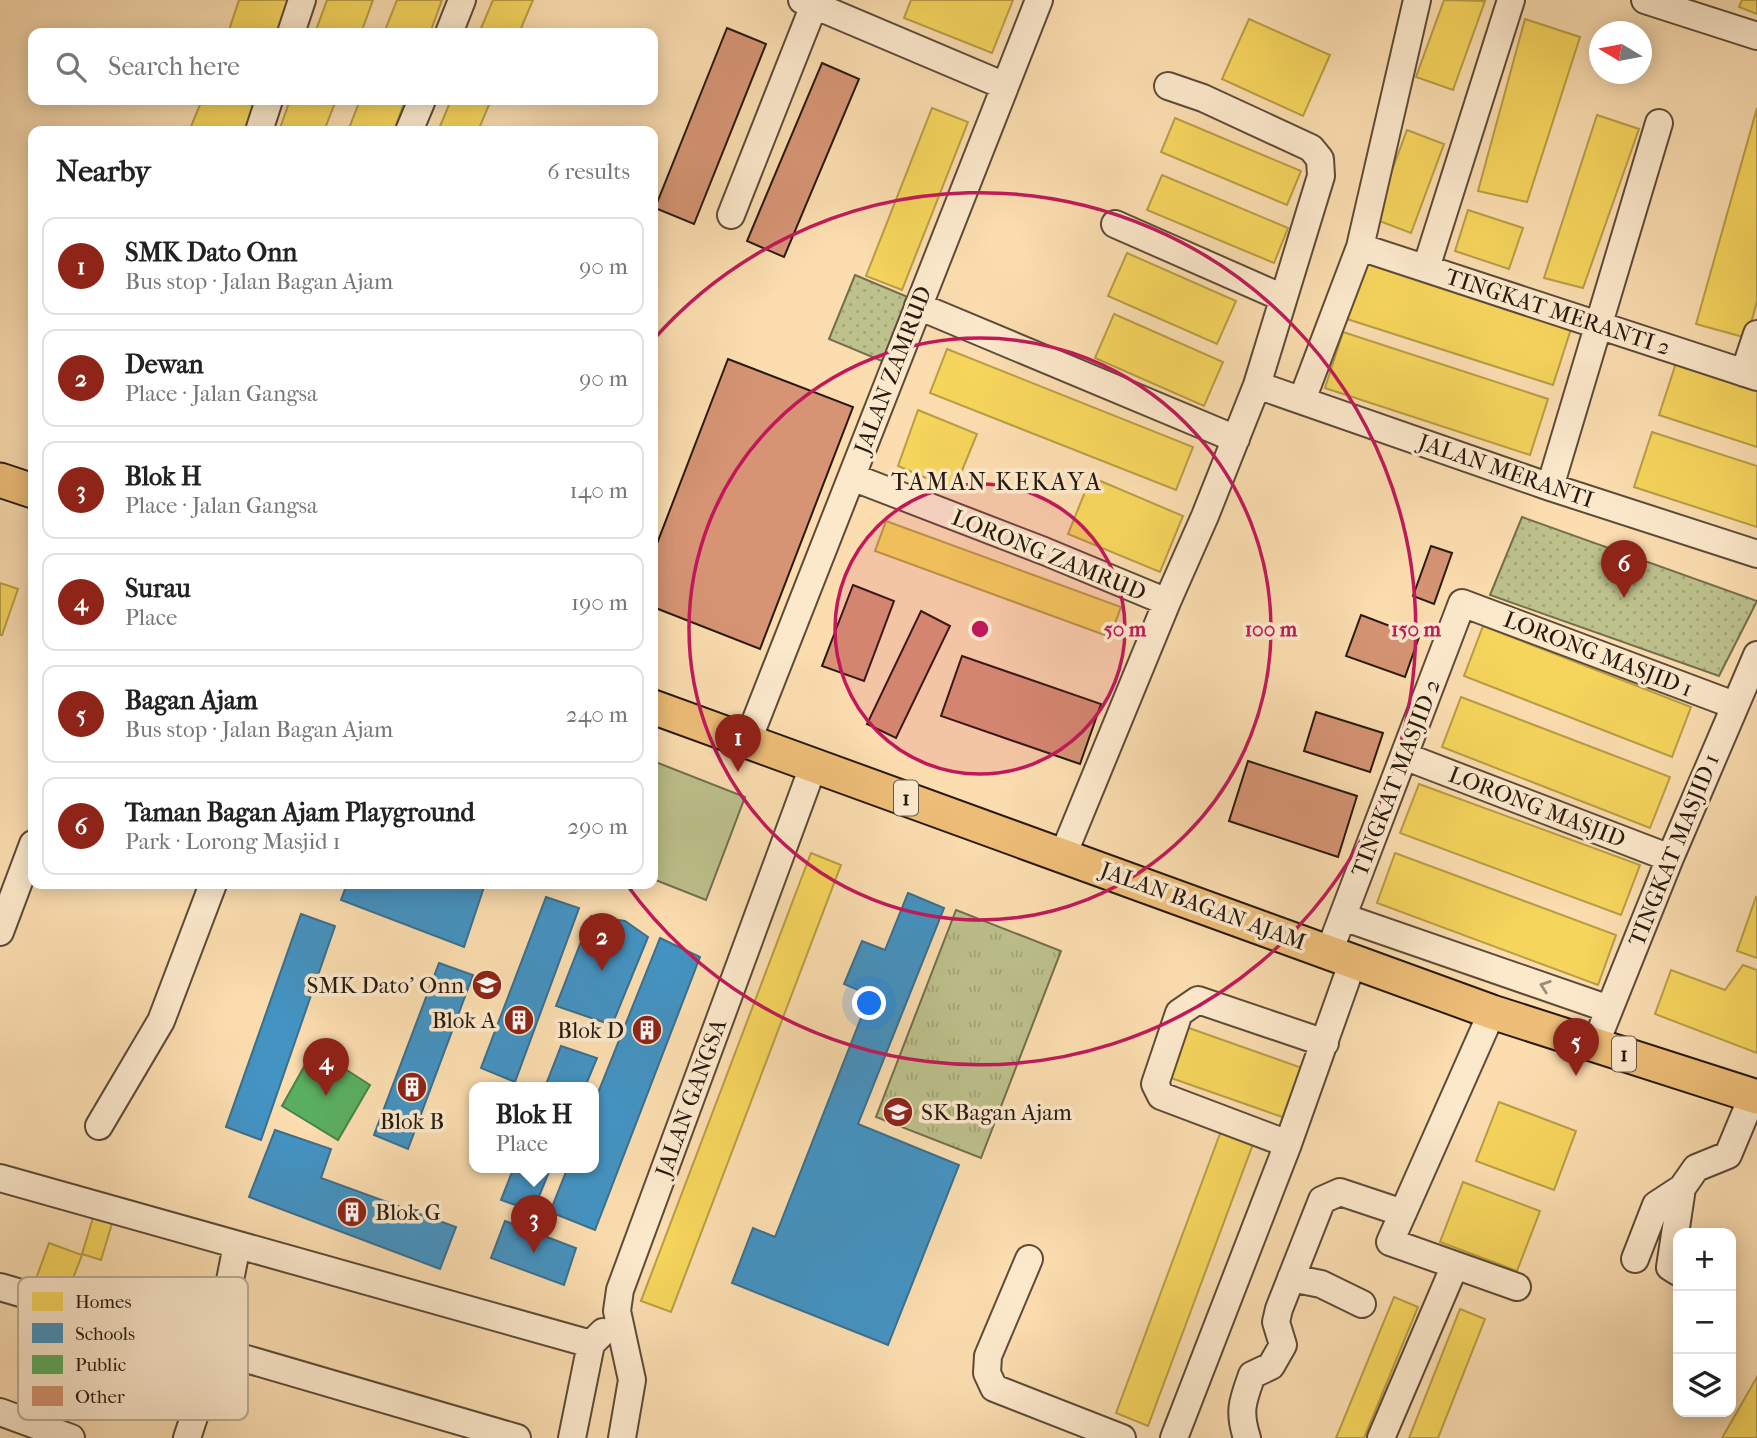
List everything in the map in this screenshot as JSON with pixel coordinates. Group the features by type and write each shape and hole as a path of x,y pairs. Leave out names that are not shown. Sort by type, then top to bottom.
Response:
{"main road":[{"path":"0,480 28,489"},
{"name":"JALAN BAGAN AJAM","path":"658,709 1492,1012 1755,1096"}],"street":[{"path":"293,28 302,0"},
{"path":"451,28 463,0"},
{"name":"JALAN ZAMRUD","path":"748,740 1039,0"},
{"path":"1302,400 1360,247 1417,0"},
{"path":"1426,268 1511,0"},
{"path":"1645,0 1757,36"},
{"path":"731,215 808,2 1005,86"},
{"path":"1063,855 1236,439 1256,385 1321,176 1320,159 1311,148 1203,98 1168,86"},
{"path":"261,126 267,105"},
{"path":"411,126 420,105"},
{"path":"1550,487 1659,123"},
{"path":"1115,224 1283,298"},
{"name":"TINGKAT MERANTI 2","path":"1360,247 1750,375"},
{"path":"918,306 1236,439"},
{"path":"1750,375 1757,334"},
{"name":"JALAN MERANTI","path":"1256,385 1550,487 1757,554"},
{"name":"LORONG ZAMRUD","path":"852,477 1167,602"},
{"name":"LORONG MASJID 1","path":"1462,603 1734,705"},
{"name":"TINGKAT MASJID 2","path":"1174,1438 1325,1043 1341,957 1343,917 1462,603"},
{"name":"TINGKAT MASJID 1","path":"1595,1045 1670,858 1757,655"},
{"name":"LORONG MASJID","path":"1404,756 1670,858"},
{"name":"JALAN GANGSA","path":"622,1438 632,1380 617,1311 620,1290 814,764"},
{"path":"0,932 28,857"},
{"path":"99,1126 160,1021 211,889"},
{"path":"1343,917 1609,1009"},
{"path":"1288,1144 1161,1096 1154,1084 1179,1013 1198,1000 1325,1043"},
{"path":"1492,1012 1390,1242 1517,1287"},
{"path":"1634,1259 1656,1205 1682,1188 1696,1168 1728,1155 1755,1096"},
{"path":"1,1184 237,1245 591,1344"},
{"path":"1675,1228 1682,1188"},
{"path":"1247,1438 1242,1423 1242,1402 1252,1375 1271,1366 1283,1345 1276,1322 1322,1200 1340,1192 1403,1213"},
{"path":"1673,1242 1670,1266 1673,1268"},
{"path":"231,1277 237,1245"},
{"path":"1029,1259 988,1356 987,1373 994,1388 1122,1438"},
{"path":"1381,1438 1455,1265"},
{"path":"1291,1278 1321,1284 1362,1304"},
{"path":"0,1287 18,1292"},
{"path":"572,1438 591,1344 611,1324 617,1311"},
{"path":"248,1360 517,1438"},
{"path":"0,1412 18,1419"},
{"path":"22,1420 71,1438"},
{"path":"187,1438 193,1420"}],"green space":[{"path":"855,275 915,300 889,364 829,339"},
{"path":"1522,517 1757,601 1719,676 1490,595"},
{"path":"658,763 745,797 706,900 658,881"},
{"path":"956,910 1061,951 981,1158 876,1117"}],"building: Homes":[{"path":"239,0 293,0 284,28 230,28"},
{"path":"327,0 373,0 363,28 317,28"},
{"path":"397,0 442,0 432,28 386,28"},
{"path":"493,0 533,0 521,28 481,28"},
{"path":"911,0 1013,0 992,53 904,18"},
{"path":"1444,0 1485,1 1453,90 1416,77"},
{"path":"1742,0 1757,0 1757,14 1739,7"},
{"path":"1249,19 1330,55 1303,116 1222,79"},
{"path":"1525,19 1580,37 1527,202 1478,191"},
{"path":"200,105 256,105 247,126 191,126"},
{"path":"288,105 334,105 326,126 281,126"},
{"path":"358,105 403,105 396,126 350,126"},
{"path":"449,105 489,105 480,126 440,126"},
{"path":"932,108 968,122 902,290 866,276"},
{"path":"1757,108 1757,301 1747,338 1696,324"},
{"path":"1597,115 1639,129 1583,288 1544,278"},
{"path":"1175,118 1301,171 1287,205 1161,152"},
{"path":"1407,130 1444,144 1411,233 1374,219"},
{"path":"1162,175 1288,228 1274,263 1147,210"},
{"path":"1468,210 1523,228 1509,269 1455,251"},
{"path":"1127,253 1236,301 1217,344 1108,296"},
{"path":"1365,263 1571,329 1553,385 1347,319"},
{"path":"1114,314 1223,362 1204,406 1095,358"},
{"path":"1343,332 1548,399 1530,455 1325,388"},
{"path":"947,349 1193,447 1176,490 930,393"},
{"path":"1677,360 1757,386 1757,447 1659,415"},
{"path":"918,410 977,434 954,490 898,466"},
{"path":"1652,432 1757,466 1757,527 1634,487"},
{"path":"1091,477 1183,516 1160,572 1068,534"},
{"path":"886,521 1121,607 1110,637 875,551"},
{"path":"0,583 18,589 2,635 0,635"},
{"path":"1483,626 1691,707 1672,757 1464,676"},
{"path":"1461,697 1670,777 1650,828 1442,747"},
{"path":"1419,784 1640,865 1621,915 1400,833"},
{"path":"811,853 841,865 671,1312 641,1301"},
{"path":"1395,853 1616,935 1598,985 1377,903"},
{"path":"1757,898 1757,958 1737,951"},
{"path":"1743,965 1757,970 1757,1053 1655,1014 1671,970 1725,990"},
{"path":"1186,1027 1305,1069 1288,1119 1168,1077"},
{"path":"1499,1102 1576,1131 1554,1190 1476,1161"},
{"path":"1221,1131 1253,1144 1148,1426 1116,1413"},
{"path":"1463,1182 1540,1211 1517,1271 1440,1242"},
{"path":"95,1211 114,1217 101,1260 82,1254"},
{"path":"49,1243 82,1255 74,1277 37,1277"},
{"path":"1394,1297 1418,1307 1364,1438 1336,1438"},
{"path":"1460,1309 1485,1319 1438,1438 1409,1438"},
{"path":"1757,1377 1757,1438 1722,1438"}],"building: Schools":[{"path":"345,889 483,889 464,947 341,900"},
{"path":"908,893 944,908 858,1124 959,1165 888,1345 732,1283 753,1228 775,1237 870,995 844,984 862,941 885,950"},
{"name":"Blok A","path":"546,897 579,908 515,1082 481,1068"},
{"path":"301,914 335,926 261,1140 226,1127"},
{"path":"591,916 625,921 648,937 612,1025 556,1006"},
{"name":"Blok D","path":"660,938 700,957 595,1230 550,1212 566,1173 599,1173 599,1090"},
{"name":"Blok B","path":"439,963 473,975 408,1149 374,1135"},
{"path":"561,1046 597,1058 587,1082 547,1082"},
{"name":"Blok G","path":"275,1130 331,1149 321,1178 456,1227 440,1269 249,1197"},
{"path":"512,1173 549,1173 533,1211 501,1200"},
{"path":"505,1221 576,1248 564,1285 491,1258"}],"building: Public":[{"path":"314,1049 370,1085 338,1140 282,1106"}],"building: Other":[{"path":"727,28 766,44 694,224 658,209 658,200"},
{"path":"822,63 859,79 784,257 747,241"},
{"path":"728,359 853,407 760,649 658,609 658,541"},
{"path":"1431,546 1452,553 1434,604 1413,596"},
{"path":"853,585 894,601 864,681 822,666"},
{"path":"921,611 950,626 896,738 867,724"},
{"path":"1361,615 1419,637 1405,677 1346,656"},
{"path":"962,656 1101,704 1080,764 941,716"},
{"path":"1316,712 1383,733 1370,772 1304,751"},
{"path":"1248,761 1357,796 1338,857 1229,821"}],"place":[{"name":"Taman Bagan Ajam Playground","path":"1624,598"},
{"name":"SMK Dato Onn","path":"738,772"},
{"name":"Dewan","path":"602,971"},
{"name":"SMK Dato' Onn","path":"487,985"},
{"name":"Blok A","path":"519,1020"},
{"name":"Blok D","path":"647,1030"},
{"name":"Bagan Ajam","path":"1576,1076"},
{"name":"Blok B","path":"412,1087"},
{"name":"Surau","path":"326,1096"},
{"name":"SK Bagan Ajam","path":"898,1112"},
{"name":"Blok G","path":"352,1212"},
{"name":"Blok H","path":"534,1253"}],"district":[{"name":"TAMAN KEKAYA","path":"997,482"}]}
